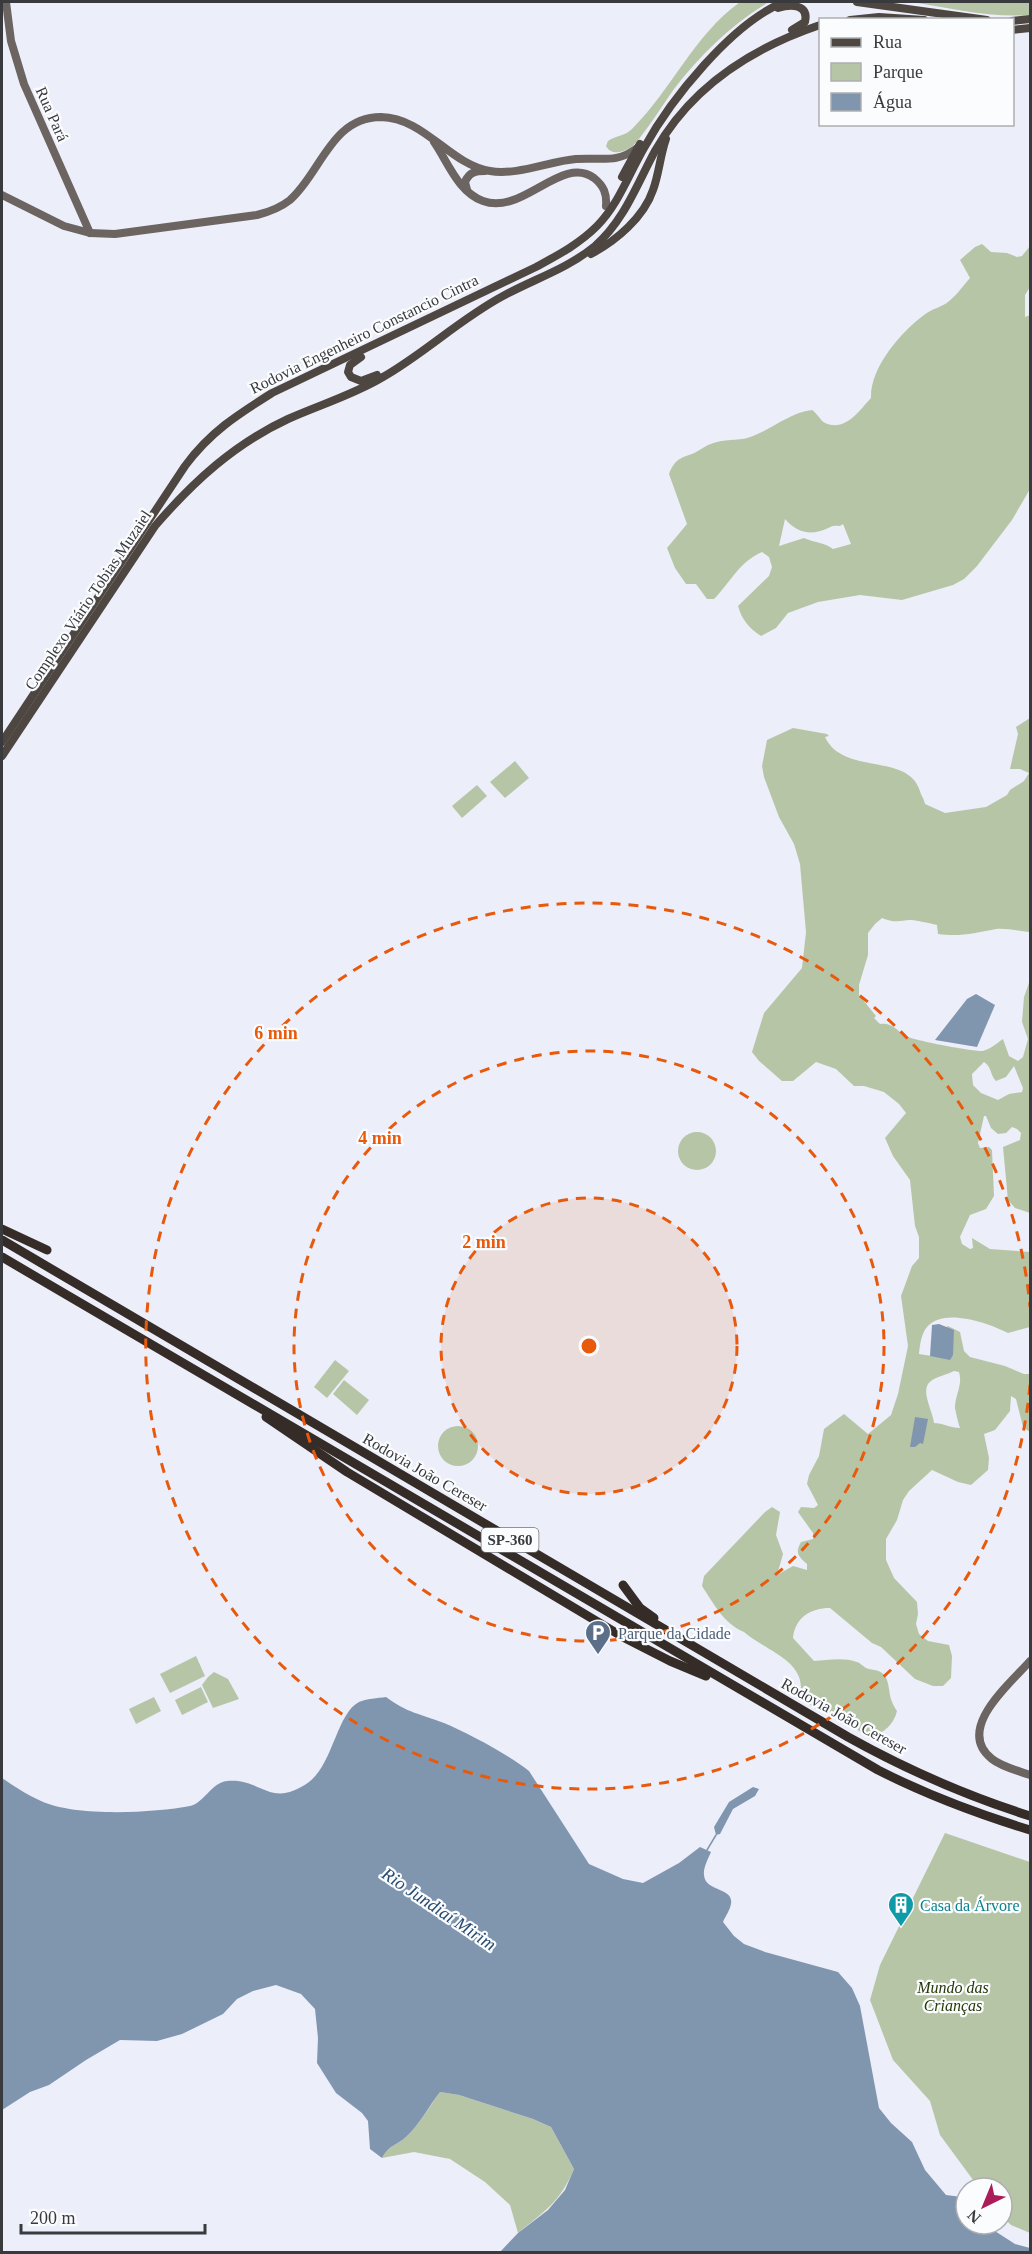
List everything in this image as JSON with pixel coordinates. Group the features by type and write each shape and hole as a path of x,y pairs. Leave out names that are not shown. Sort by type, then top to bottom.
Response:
{"highway":[{"path":"2,1229 47,1250"},
{"name":"Rodovia João Cereser","path":"2,1240 886,1758 956,1791 1030,1816"},
{"name":"Rodovia João Cereser","path":"2,1257 878,1770 916,1790 951,1804 1030,1830"},
{"path":"623,1585 640,1608 680,1634 694,1647"}],"main road":[{"name":"Rua Pará","path":"6,2 11,41 24,84 90,233"},
{"name":"Rodovia Engenheiro Constancio Cintra","path":"2,742 185,466 210,436 240,413 272,393 568,250 599,225 662,118 693,80 753,19 784,2"},
{"path":"856,2 972,18"},
{"path":"498,285 571,243 588,230 606,206 637,148 671,98 743,33 768,14 787,5 797,5 804,11 807,18 804,24 751,49 708,80 677,112 670,128 649,200 619,235 592,253 577,259"},
{"path":"869,18 894,18"},
{"path":"1014,21 1030,19"},
{"name":"Rodovia Engenheiro Constancio Cintra","path":"210,468 257,435 383,378 487,305 577,259 602,239 626,208 670,128 704,90 728,70 776,42 819,25"},
{"path":"1014,30 1030,28"},
{"path":"2,195 64,226 90,233 115,234 268,212 290,200 338,136 354,124 368,118 397,119 418,128 458,158 489,171"},
{"path":"434,141 459,182 467,191 483,201 494,204 516,200 561,177 579,171 586,172 603,187 607,197 606,206"},
{"path":"467,191 465,182 473,172 508,171 577,159 612,160 630,154 637,148"},
{"path":"478,295 463,307 352,362 348,367 349,375 355,381 361,381 386,370 480,304 571,258 594,240 626,208"},
{"name":"Complexo Viário Tobias Muzaiel","path":"2,756 155,526 181,495 210,468"},
{"path":"1030,1661 991,1704 984,1716 979,1735 985,1753 994,1761 1030,1775"}],"green space":[{"path":"740,2 769,2 730,30 706,52 674,89 646,130 630,148 620,152 608,149 606,146 608,141 632,129 709,30"},
{"path":"911,2 1030,2 1030,15 985,14"},
{"path":"982,244 991,252 1007,253 1017,257 1022,256 1030,246 1030,287 1025,295 1025,317 1030,315 1030,489 1012,520 977,566 964,579 953,585 902,600 860,595 818,602 788,613 776,628 761,636 746,623 738,606 769,576 772,567 769,557 762,552 747,561 714,599 707,599 696,584 686,584 675,568 667,548 687,524 669,474 673,466 680,459 710,444 749,438 789,417 804,412 812,410 823,422 832,425 839,425 851,419 871,398 875,375 896,341 924,315 951,300 970,278 960,260","holes":["785,519 804,532 820,531 843,524 851,544 833,549 804,538 779,546"]},
{"path":"1030,718 1030,932 1000,929 946,935 938,934 937,925 912,920 894,921 882,918 868,933 868,955 859,985 859,995 880,1024 891,1025 904,1035 917,1040 978,1051 988,1049 1003,1039 1009,1056 1018,1061 1023,1057 1028,1039 1022,1022 1024,997 1030,980 1030,1213 1015,1208 1008,1200 1003,1147 1020,1140 1021,1133 1012,1127 1006,1133 998,1134 991,1128 984,1116 978,1143 980,1148 989,1147 992,1150 994,1196 986,1209 970,1215 960,1237 962,1244 970,1249 973,1248 972,1238 990,1249 1030,1252 1030,1327 1008,1333 978,1321 955,1317 944,1318 934,1321 927,1327 921,1340 919,1354 932,1356 942,1330 948,1326 960,1332 964,1351 970,1357 1030,1374 1030,1432 1023,1427 1016,1399 1011,1396 1010,1411 995,1430 984,1434 989,1458 988,1470 971,1485 958,1482 932,1470 909,1491 903,1500 897,1520 886,1539 886,1560 894,1578 917,1602 916,1624 919,1634 928,1641 949,1645 952,1656 951,1678 943,1686 933,1686 915,1679 881,1647 872,1643 830,1608 810,1612 800,1620 794,1631 793,1638 814,1661 852,1660 886,1677 891,1699 897,1711 888,1727 871,1737 846,1721 824,1713 805,1701 800,1695 801,1683 791,1665 730,1624 702,1586 704,1576 772,1507 780,1512 776,1535 783,1554 777,1575 793,1566 807,1570 807,1564 800,1556 798,1549 801,1542 813,1539 813,1533 798,1512 801,1507 814,1508 818,1505 807,1484 819,1456 824,1429 844,1414 868,1434 891,1415 908,1346 901,1296 912,1266 919,1258 919,1237 915,1226 910,1180 893,1156 885,1138 906,1113 899,1104 884,1092 864,1086 854,1086 836,1069 816,1062 793,1081 782,1081 752,1052 764,1013 802,968 806,932 800,864 794,844 779,817 762,766 767,740 793,728 827,734 829,736 825,737 834,749 846,756 889,767 913,779 925,804 945,813 986,807 1007,795 1010,790 1024,781 1029,773 1020,769 1010,769 1018,734 1016,727","holes":["984,1062 996,1081 1006,1077 1014,1066 1023,1088 1022,1092 1009,1094 998,1100 981,1093 973,1085 972,1074","954,1371 959,1372 960,1377 955,1408 960,1428 934,1423 926,1395 926,1389 931,1381"]},
{"path":"515,761 529,778 505,798 490,782"},
{"path":"477,785 487,796 462,818 452,806"},
{"path":"697,1132 704,1133 710,1138 715,1144 715,1158 710,1164 704,1169 697,1170 690,1169 684,1164 679,1158 678,1151 679,1144 684,1138 690,1133"},
{"path":"335,1360 349,1371 327,1398 314,1387"},
{"path":"344,1380 369,1400 357,1415 333,1394"},
{"path":"458,1426 472,1432 478,1446 472,1460 458,1466 444,1460 438,1446 444,1432"},
{"path":"196,1656 205,1676 170,1693 160,1674"},
{"path":"214,1672 228,1679 239,1699 213,1708 202,1685"},
{"path":"201,1687 208,1702 182,1715 175,1700"},
{"path":"154,1697 161,1711 136,1724 129,1709"},
{"name":"Mundo das Crianças","path":"945,1833 1030,1862 1030,2233 1014,2226 1014,2176 970,2176 940,2135 930,2101 893,2060 870,2000 880,1965"},
{"path":"440,2092 459,2095 551,2127 574,2169 557,2198 518,2233 510,2205 485,2182 450,2159 414,2152 382,2158 390,2148 411,2132"}],"water":[{"path":"976,994 995,1005 977,1047 935,1040 967,999"},
{"path":"939,1324 954,1330 953,1355 950,1360 930,1356 932,1325"},
{"path":"915,1417 928,1419 923,1444 910,1447"},
{"name":"Rio Jundiaí Mirim","path":"386,1697 408,1710 444,1723 476,1738 529,1771 589,1864 623,1879 643,1883 679,1863 700,1847 711,1852 704,1875 709,1884 724,1892 731,1899 723,1922 734,1936 744,1944 765,1952 838,1972 852,1988 860,2006 879,2108 891,2123 912,2142 925,2170 946,2195 954,2196 954,2236 1003,2236 1015,2244 1030,2248 1030,2252 500,2252 518,2233 548,2210 565,2190 574,2169 551,2127 459,2095 440,2092 411,2132 390,2148 382,2158 370,2149 368,2121 362,2113 336,2093 317,2063 318,2038 315,2009 301,1994 276,1985 253,1991 237,1999 223,2014 182,2034 157,2041 120,2040 49,2085 30,2092 2,2110 2,1778 41,1801 73,1810 136,1812 190,1806 216,1785 227,1781 249,1783 275,1793 285,1793 296,1790 317,1774 330,1752 345,1717 359,1702"},
{"path":"753,1787 759,1789 755,1796 733,1809 720,1834 716,1835 714,1827 729,1802"}],"waterway":[{"path":"707,1850 716,1835"}],"place":[{"name":"Parque da Cidade","path":"598,1656"},
{"name":"Casa da Árvore","path":"901,1928"}]}
